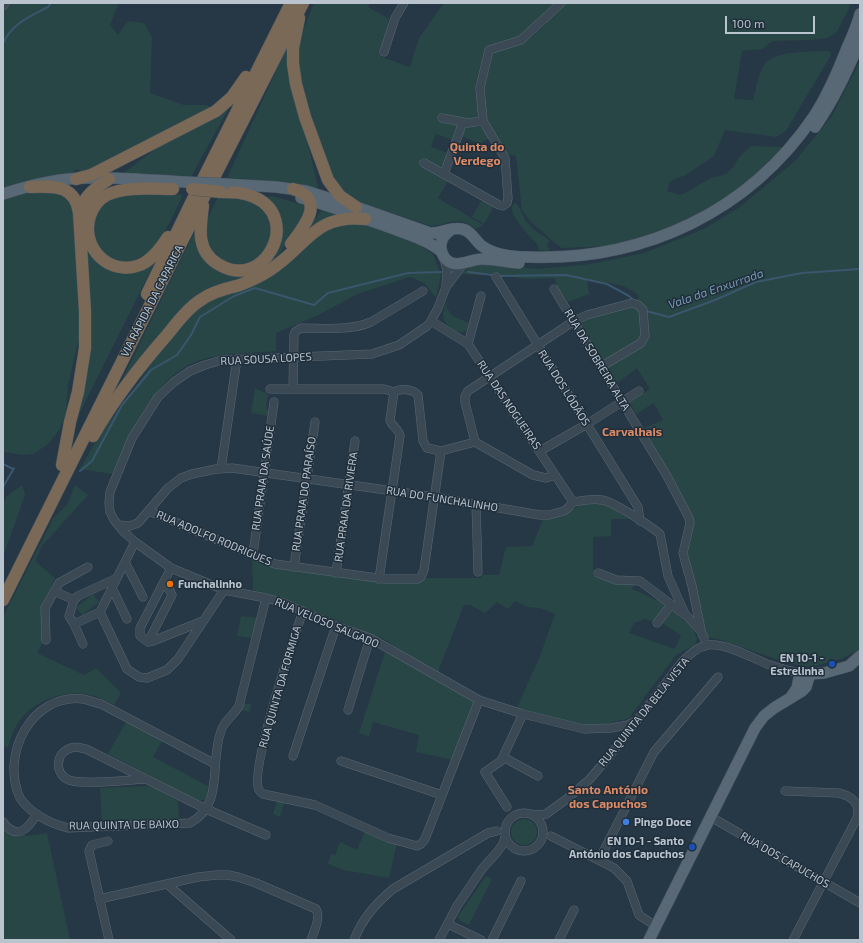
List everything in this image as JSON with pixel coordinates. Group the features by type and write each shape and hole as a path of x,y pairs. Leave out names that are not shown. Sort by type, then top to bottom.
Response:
{"highway":[{"name":"VIA RÁPIDA DA CAPARICA","path":"3,600 190,203 270,43 298,4"},
{"name":"VIA RÁPIDA DA CAPARICA","path":"3,581 64,469 205,195 298,4"},
{"path":"298,4 293,48 293,64 296,84 305,117 328,180 340,196 356,207"},
{"path":"76,179 91,175 216,111 232,97 270,43"},
{"path":"79,213 87,196 105,182"},
{"path":"30,187 50,186 62,188 73,197 77,204 79,213 85,311 85,348 78,392 70,422 64,469"},
{"path":"190,203 158,251 147,261 132,267 117,266 101,258 95,252 89,239 88,223 94,207 100,200 113,193 126,190 180,186 222,188 255,197 266,205 274,217 277,233 275,244 269,256 258,265 243,270 233,270 214,262 202,245 200,229 205,195"},
{"path":"275,266 305,226 311,211 309,200 302,192 293,189"},
{"path":"64,469 87,447 122,390 150,354 197,302 208,296 255,278 275,266 319,228 336,220 351,218 365,219"}],"main road":[{"path":"475,240 488,250 506,254 528,257 580,256 620,249 655,240 681,230 710,214 735,198 760,178 800,135 827,94 844,56 860,14"},
{"path":"222,188 271,192 309,200 428,242 442,254 446,260 453,263 465,263 482,259 528,263 595,258 619,254 660,242 706,221 730,207 758,184 802,143 827,109 846,73 860,41"},
{"path":"3,194 59,180 76,179 105,182"},
{"path":"30,187 105,182 155,183 180,186"},
{"path":"222,188 293,189 356,207 425,232 438,233 460,228 467,230 472,234 476,246 475,253 472,258 465,263"},
{"path":"442,254 442,239 451,230"},
{"path":"649,940 657,927 755,728 764,716 806,687 805,674 824,673 860,656"}],"street":[{"path":"384,52 395,18 404,3"},
{"path":"424,163 499,205 505,205 508,198 504,158 483,121 480,88 489,50 521,40 561,3"},
{"path":"442,118 463,122 483,121"},
{"path":"444,174 463,122"},
{"name":"RUA SOUSA LOPES","path":"118,525 109,508 110,492 132,438 158,397 174,382 190,371 222,360 372,354 400,345 427,326 438,308 446,287 447,270 442,254"},
{"name":"RUA SOUSA LOPES","path":"446,287 465,263"},
{"name":"RUA DOS LÓDÃOS","path":"496,278 638,507 640,521"},
{"name":"RUA DA SOBREIRA ALTA","path":"554,289 623,401 667,476 689,518 690,523 683,553 703,634"},
{"path":"294,389 293,357 295,332 301,328 351,328 362,326 423,291"},
{"path":"468,344 481,296"},
{"path":"475,442 464,402 468,391 574,321 587,315 632,303 638,305 642,309 645,334 643,341 602,366"},
{"name":"RUA DAS NOGUEIRAS","path":"431,321 468,344 574,502"},
{"path":"221,469 237,359"},
{"path":"270,389 384,389 394,392 400,390 412,390 417,393 420,399 423,444 427,448 441,451 475,442 533,475 546,478 555,474"},
{"path":"540,451 587,424 639,391"},
{"path":"379,579 400,436 398,431 391,424 390,420 394,392"},
{"name":"RUA PRAIA DA SAÚDE","path":"253,554 274,402"},
{"name":"RUA PRAIA DO PARAÍSO","path":"294,567 315,422"},
{"name":"RUA PRAIA DA RIVIERA","path":"336,573 355,441"},
{"path":"435,498 441,451"},
{"name":"RUA DO FUNCHALINHO","path":"118,525 130,526 141,521 168,488 181,478 192,474 232,468 545,515 564,511 574,502 596,499 606,501 660,534 668,576 687,617 703,634 710,645"},
{"name":"RUA ADOLFO RODRIGUES","path":"149,511 274,564 379,579 415,579 421,576 424,570 435,498"},
{"path":"476,504 478,572"},
{"name":"RUA VELOSO SALGADO","path":"118,525 135,542 171,568 224,590 266,598 303,610 336,626 370,638 479,700 523,714 584,729 611,728 632,723 637,720"},
{"path":"74,624 100,612 135,542"},
{"path":"125,562 143,597"},
{"path":"46,640 45,608 54,591 59,583 88,567"},
{"path":"171,568 139,630 140,636 148,642 153,641 203,621"},
{"path":"598,573 616,580 640,581 687,617"},
{"path":"83,644 69,616 74,600 78,596 117,578"},
{"path":"148,642 172,595 169,589 163,584"},
{"path":"112,588 127,620"},
{"path":"100,612 127,669 133,674 142,678 147,678 167,670 178,659 224,590"},
{"path":"54,591 74,600"},
{"path":"206,809 212,797 215,764 221,729 236,712 239,706 266,598"},
{"path":"657,623 671,605"},
{"name":"RUA QUINTA DA FORMIGA","path":"303,610 262,744 258,778 258,789 260,792 267,795 314,805 388,838 417,846 423,842 442,795"},
{"path":"294,756 336,626"},
{"path":"699,648 703,634"},
{"path":"348,710 370,638"},
{"name":"RUA QUINTA DA BELA VISTA","path":"546,814 580,788 600,767 615,748 618,739 622,734 637,720 682,662 699,648 710,645 729,649 779,668 805,674"},
{"path":"599,860 654,752 718,677"},
{"name":"RUA QUINTA DE BAIXO","path":"206,809 199,818 190,824 86,828 68,828 58,825 30,810 20,798 15,789 11,776 12,750 17,736 28,720 45,706 71,699 83,699 101,704 215,764"},
{"path":"341,762 442,795 479,700"},
{"path":"439,940 468,888 503,844 505,837 505,826 510,814 485,772 499,763 503,757 523,714"},
{"path":"611,728 622,734 626,731 623,725"},
{"path":"146,779 109,782 68,780 60,772 58,760 66,750 77,747 86,749 117,764 206,809 266,835"},
{"path":"503,757 538,776"},
{"path":"109,782 115,778 117,774 117,764"},
{"path":"785,791 839,793 851,797 858,807 857,818 793,940"},
{"path":"507,807 521,813 539,815 546,814"},
{"path":"354,940 361,925 370,912 384,896 393,889 488,833 497,831 515,815 521,813"},
{"path":"3,822 10,829 19,832 30,826 37,814"},
{"path":"530,814 539,820 542,828 551,836 599,860 621,873 627,880 639,915 657,927"},
{"path":"497,831 505,837 512,846 523,851 530,850 535,847 540,840 543,820 546,814"},
{"name":"RUA DOS CAPUCHOS","path":"711,817 860,903"},
{"path":"540,840 551,836"},
{"path":"108,841 92,845 89,851 109,940"},
{"path":"498,851 512,846"},
{"path":"99,899 217,875 238,877 256,883 316,909 318,912 318,919 311,940"},
{"path":"492,940 521,881"},
{"path":"167,884 231,940"},
{"path":"559,940 574,910"},
{"path":"448,924 481,940"}],"green space":[{"path":"3,3 119,3 110,25 118,35 128,21 144,23 152,37 150,93 184,105 208,105 210,111 84,173 77,169 69,176 61,194 69,203 75,216 82,325 68,385 66,413 60,429 47,445 33,454 23,455 3,452"},
{"path":"314,3 371,3 368,7 389,19 381,57 410,67 419,38 444,3 556,3 522,36 496,44 484,54 478,116 476,119 455,124 457,129 453,140 436,134 431,147 448,153 441,167 437,166 448,181 438,198 483,225 476,229 464,222 454,221 431,226 361,203 346,196 328,170 301,85 298,58 301,36"},
{"path":"566,3 850,3 836,33 827,38 772,41 762,49 742,51 734,99 753,100 758,78 763,67 768,61 775,57 783,54 813,51 829,51 831,55 786,131 776,137 725,130 714,156 686,175 672,180 667,191 681,195 711,178 726,174 733,167 740,156 751,146 784,147 759,174 716,206 657,236 615,246 561,248 531,222 522,210 516,156 508,154 487,120 483,93 491,55 501,49 528,40 561,6"},
{"path":"288,45 303,123 318,187 315,190 293,185 249,179 227,178"},
{"path":"860,61 860,649 841,659 811,667 788,663 718,639 707,637 686,556 689,511 644,428 663,420 654,403 636,414 629,402 650,389 637,368 617,383 580,325 586,319 629,308 639,297 628,288 622,286 587,280 589,294 568,302 556,286 555,278 525,279 490,273 479,275 460,274 470,267 482,264 539,269 591,264 644,253 704,229 740,207 796,160 832,116"},
{"path":"231,104 191,177 122,174 165,142"},
{"path":"468,126 481,127 489,138 480,144 461,136 465,128"},
{"path":"111,188 85,221 110,267 157,258 79,414 77,413 85,209 103,190"},
{"path":"169,193 183,195 162,236 147,255 132,261 121,263 111,259 100,250 95,237 94,223 101,206 104,203 129,195"},
{"path":"219,195 238,197 252,202 264,211 270,222 272,236 262,255 253,262 241,264 227,263 208,249 206,222"},
{"path":"272,196 306,206 307,212 278,256 269,266 256,274 217,287 115,394 196,229 209,260 220,271 239,273 253,271 281,237 263,198"},
{"path":"482,200 494,206 484,224 472,217"},
{"path":"515,203 518,205 526,222 535,231 548,239 549,241 547,246 550,249 547,251 539,250 537,244 521,227 513,214 512,209 513,204"},
{"path":"323,208 341,214 302,237"},
{"path":"338,222 365,225 413,241 433,254 441,275 436,298 424,283 410,277 360,293 318,315 276,333 276,351 211,357 192,363 161,387 149,403 138,420 113,474 80,469 101,432 140,381 160,349 193,312 213,298"},
{"path":"446,301 447,308 452,316 469,323 467,329 458,332 445,322 443,315"},
{"path":"255,388 268,394 266,409 269,411 269,416 251,413"},
{"path":"22,485 25,495 3,557 3,506 6,497"},
{"path":"75,485 88,495 42,546 35,561 55,578 43,603 43,642 37,653 84,675 96,668 121,693 114,705 97,697 76,693 48,699 32,708 25,714 14,730 8,747 3,746 3,617 54,517 67,505"},
{"path":"595,502 609,506 629,519 611,519 611,536 593,537 593,575 618,582 635,583 632,589 656,600 658,597 669,605 654,622 645,619 634,623 629,633 675,649 681,635 662,623 673,611 693,628 697,638 695,645 676,655 629,718 593,727 567,723 517,708 540,656 555,614 540,608 528,607 515,601 508,609 497,602 485,613 470,605 464,605 439,669 439,675 421,665 384,639 285,600 253,590 252,558 274,567 385,583 415,583 425,578 481,578 481,575 499,575 506,547 532,546 543,519 569,512 582,504"},
{"path":"93,594 99,602 82,615 76,608"},
{"path":"241,616 257,618 251,638 237,636"},
{"path":"386,649 447,687 476,701 453,760 416,752 419,735 373,722 369,736 359,733"},
{"path":"243,704 251,704 250,712 241,710"},
{"path":"126,722 162,741 153,757 208,786 205,800 197,800 108,754"},
{"path":"153,787 178,801 179,821 102,824 100,788"},
{"path":"278,799 285,800 280,817 273,814"},
{"path":"524,819 533,823 537,832 533,841 524,845 515,841 511,832 515,823"},
{"path":"3,828 19,835 47,833 70,940 3,940"},
{"path":"365,831 397,843 389,878 344,870 328,864 331,854 335,855 340,842 357,850"},
{"path":"486,876 492,879 469,925 459,920 458,916"}],"waterway":[{"path":"3,43 17,25 48,7 51,3"},
{"name":"Vala da Enxurrada","path":"646,311 669,317 715,300 756,282 802,273 860,269"},
{"name":"Vala da Enxurrada","path":"80,471 92,461 122,405 151,370 177,355 191,335 200,317 234,296 255,288 314,305 328,293 408,273 441,272"},
{"name":"Vala da Enxurrada","path":"468,272 493,275"},
{"name":"Vala da Enxurrada","path":"498,276 566,275 607,284 629,296 633,300"},
{"path":"3,464 13,469"},
{"name":"Vala da Enxurrada","path":"3,487 14,468"}],"place":[{"name":"Funchalinho","path":"170,584"},
{"name":"EN 10-1 - Estrelinha","path":"832,664"},
{"name":"Pingo Doce","path":"626,822"},
{"name":"EN 10-1 - Santo António dos Capuchos","path":"692,847"}],"district":[{"name":"Quinta do Verdego","path":"477,154"},
{"name":"Carvalhais","path":"632,432"},
{"name":"Santo António dos Capuchos","path":"608,797"}]}
